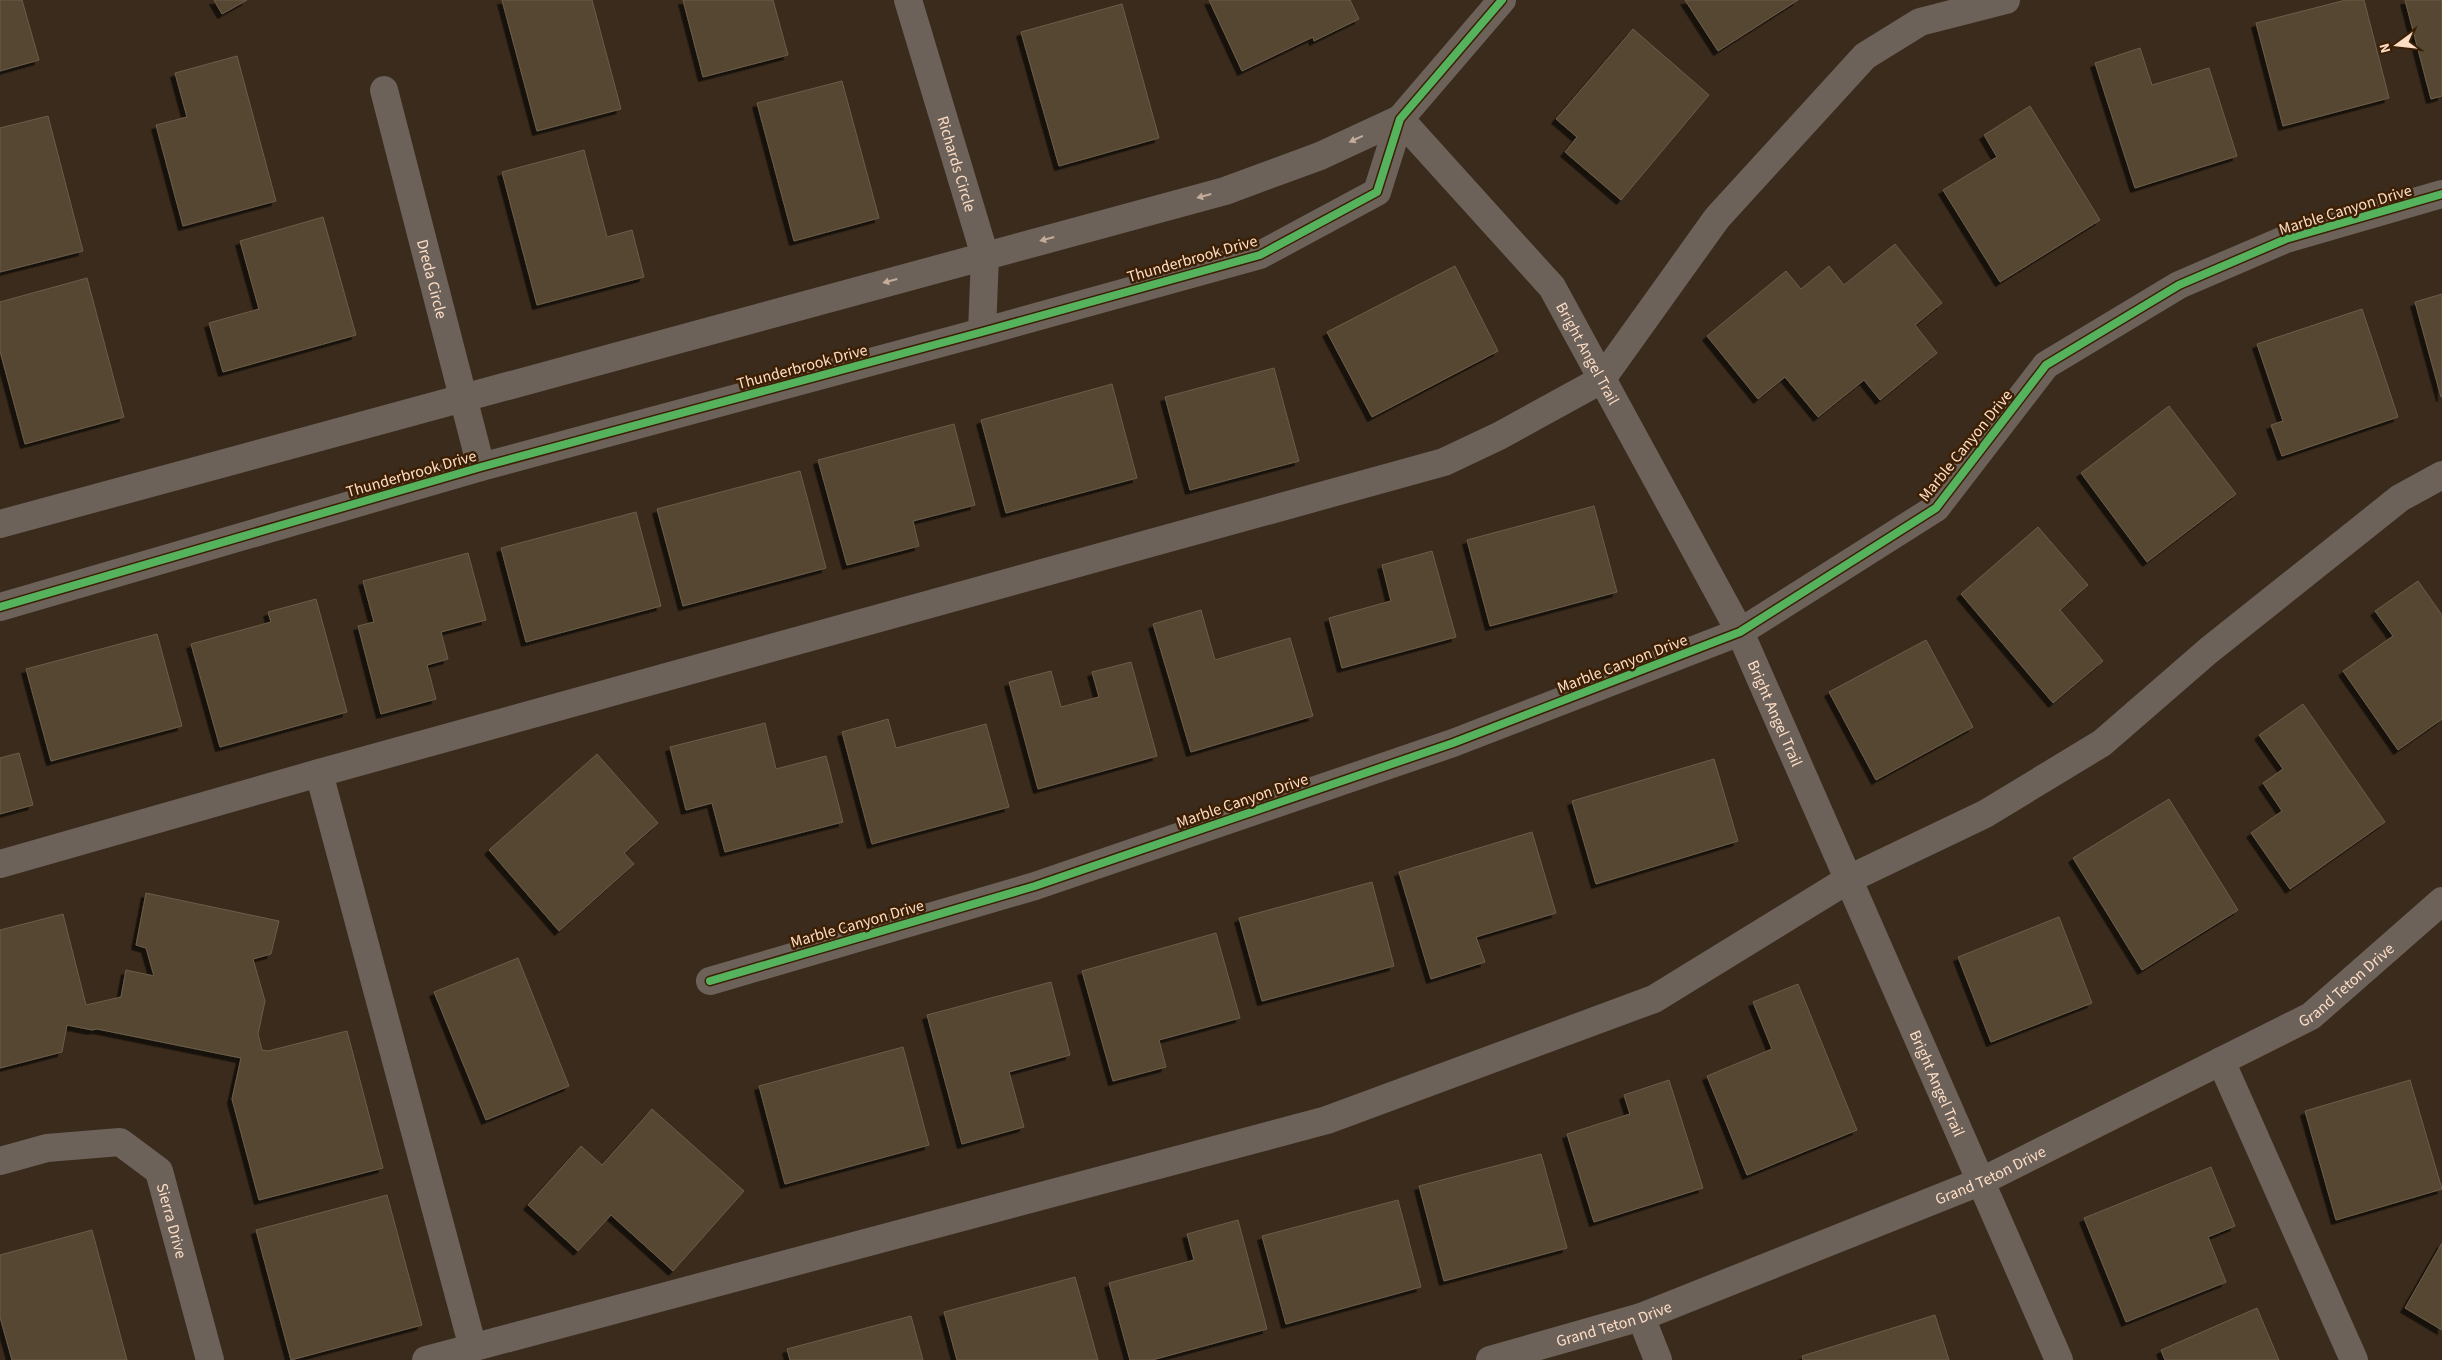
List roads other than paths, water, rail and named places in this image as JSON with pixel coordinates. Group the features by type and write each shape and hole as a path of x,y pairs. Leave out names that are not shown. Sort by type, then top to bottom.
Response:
{"street":[{"name":"Richards Circle","path":"908,0 985,256 982,332"},
{"name":"Thunderbrook Drive","path":"0,606 480,467 1260,255 1377,192 1400,119 1502,0"},
{"path":"0,864 319,773 1444,462 1499,436 1601,380 1717,218 1864,56 1920,22 2006,0"},
{"name":"Dreda Circle","path":"384,90 480,467"},
{"name":"Thunderbrook Drive","path":"0,524 1225,191 1320,156 1400,119"},
{"name":"Bright Angel Trail","path":"1400,119 1552,287 1740,632 2059,1360"},
{"name":"Marble Canyon Drive","path":"710,981 1035,886 1454,743 1740,632 1936,508 2046,365 2188,281 2286,240 2442,194"},
{"path":"426,1360 1327,1120 1654,1000 1849,879 1985,814 2102,743 2208,651 2400,498 2442,475"},
{"path":"319,773 473,1348"},
{"name":"Grand Teton Drive","path":"1490,1360 1641,1317 1982,1181 2311,1016 2440,908"},
{"path":"2221,1061 2354,1360"},
{"name":"Sierra Drive","path":"0,1161 47,1148 120,1142 159,1171 210,1360"},
{"path":"1641,1317 1658,1360"}]}
